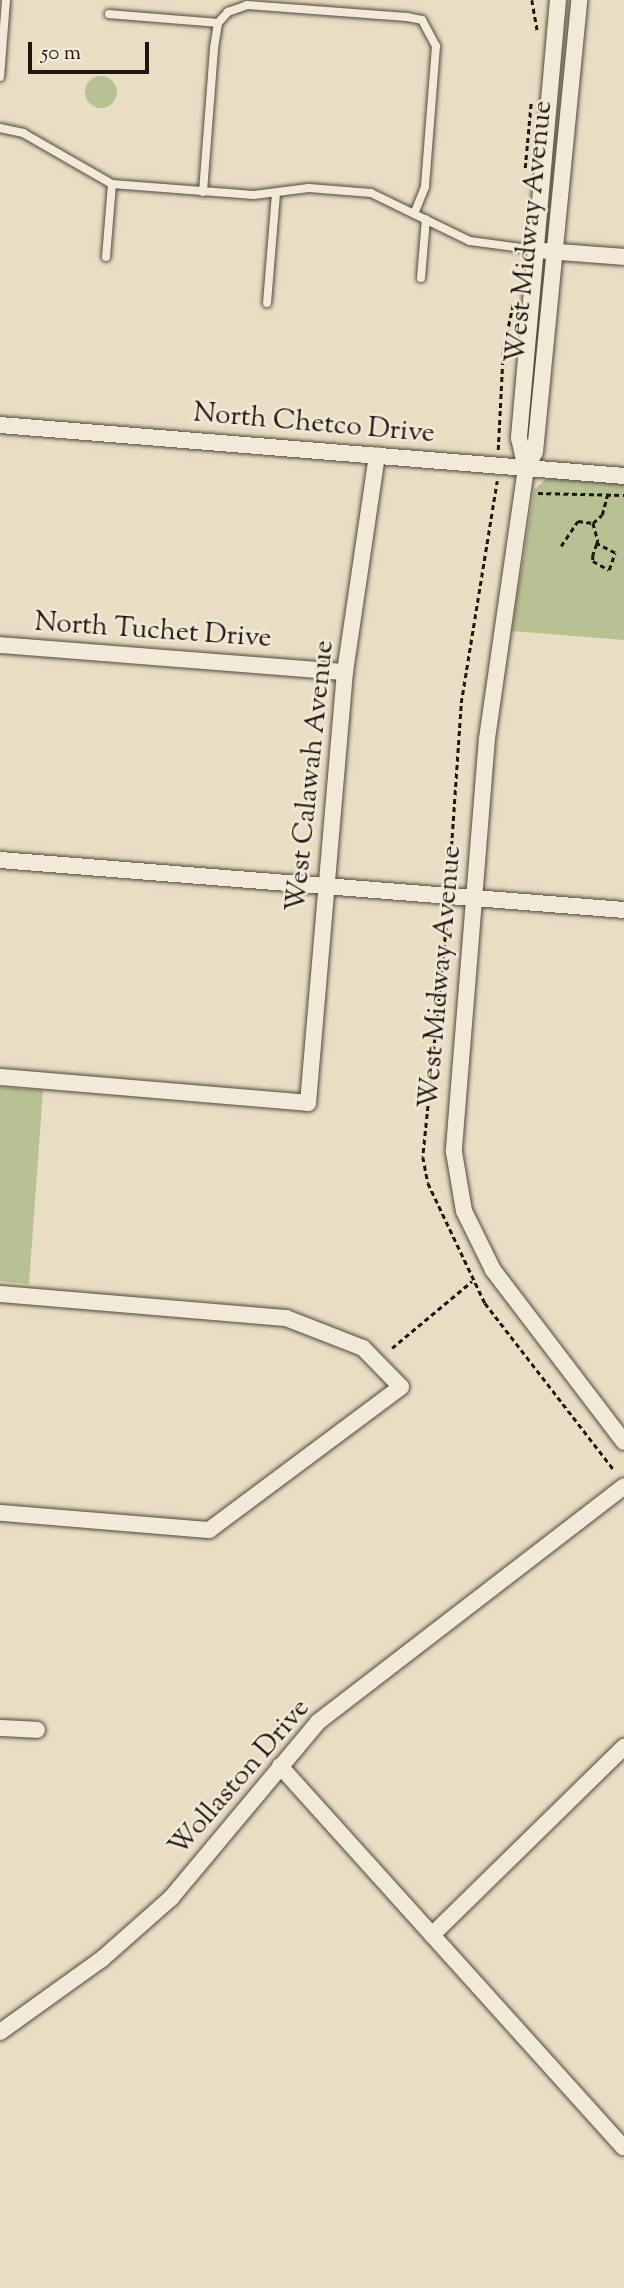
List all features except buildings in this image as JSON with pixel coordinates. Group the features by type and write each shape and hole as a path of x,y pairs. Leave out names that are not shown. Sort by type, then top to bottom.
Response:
{"street":[{"name":"West Midway Avenue","path":"526,467 518,449 558,0"},
{"name":"West Midway Avenue","path":"579,0 535,452 526,467 491,697 455,1121 464,1211 493,1270 624,1442"},
{"path":"537,250 624,257"},
{"name":"North Chetco Drive","path":"0,424 624,476"},
{"name":"West Calawah Avenue","path":"0,1077 308,1102 345,672 377,455"},
{"name":"North Tuchet Drive","path":"0,645 345,672"},
{"path":"0,860 624,911"},
{"path":"0,1294 286,1318 363,1348 401,1387 209,1530 0,1513"},
{"name":"Wollaston Drive","path":"0,2032 102,1959 171,1898 318,1722 624,1486"},
{"path":"0,1728 37,1730"},
{"path":"432,1935 624,1747"},
{"path":"280,1766 623,2147"}],"lane":[{"path":"0,77 6,0"},
{"path":"109,14 218,23 247,5 422,20 431,29 436,62 425,187 415,212"},
{"path":"203,192 218,23"},
{"path":"0,128 23,133 112,184 203,192 276,193 342,189 415,212 486,246 537,250"},
{"path":"106,257 112,184"},
{"path":"267,303 276,193"},
{"path":"421,278 426,219"}],"path":[{"path":"496,488 523,492 624,495"},
{"path":"597,544 613,550 613,567 596,567 597,544 593,523 607,496"},
{"path":"561,546 578,522 593,523"},
{"path":"392,1348 472,1280"}],"green space":[{"path":"101,76 112,81 117,92 112,103 101,108 90,103 85,92 90,81"},
{"path":"547,478 624,484 624,640 512,631 534,490"},
{"path":"0,1087 43,1090 29,1284 0,1281"}]}
